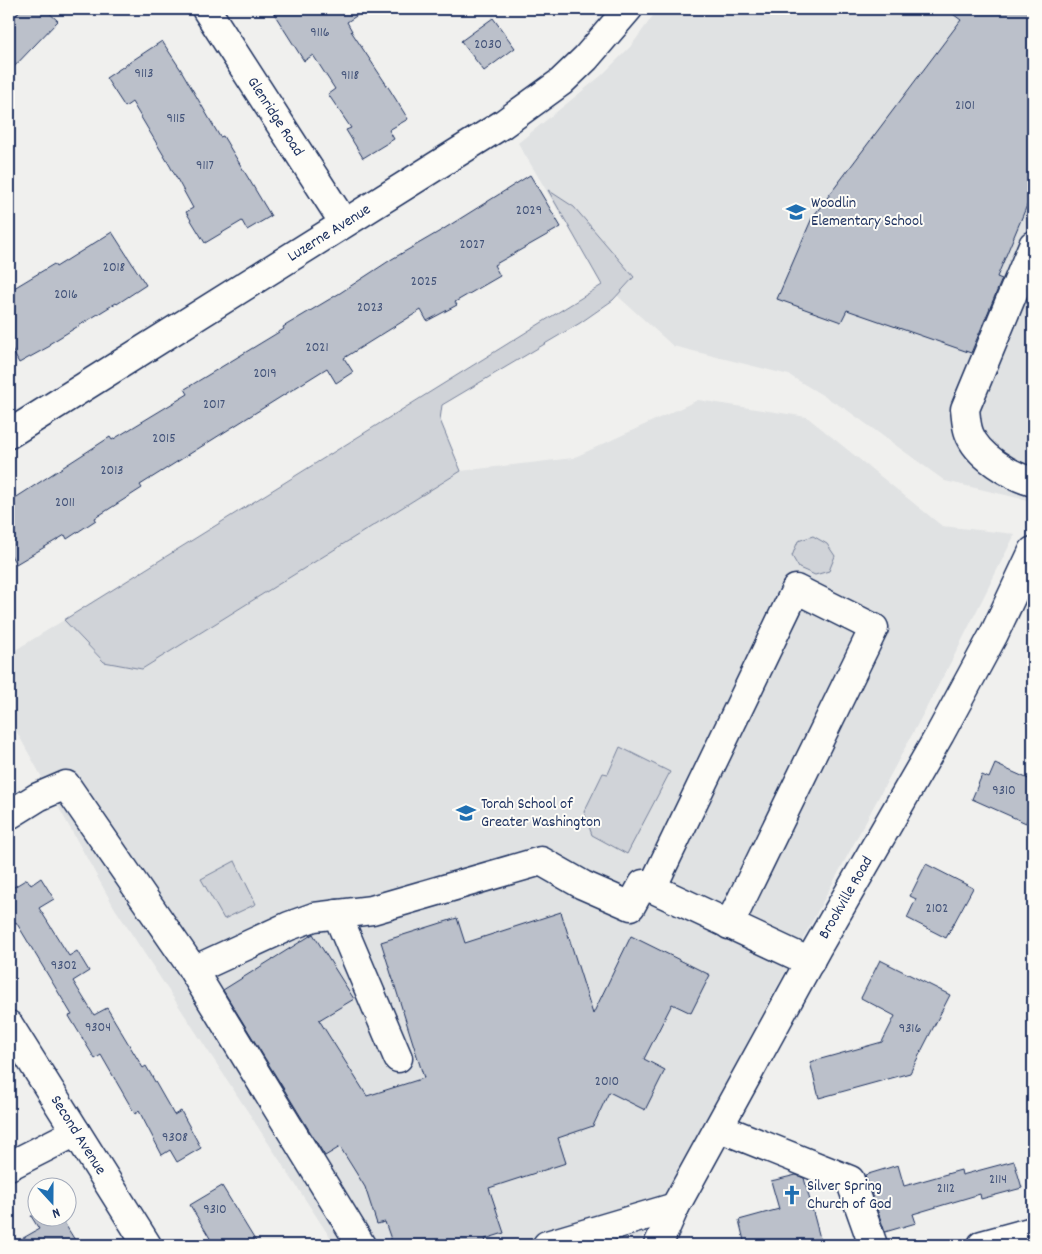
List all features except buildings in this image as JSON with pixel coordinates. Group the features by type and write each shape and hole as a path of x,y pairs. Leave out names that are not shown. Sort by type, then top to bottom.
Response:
{"street":[{"name":"Glenridge Road","path":"206,9 344,223"},
{"name":"Luzerne Avenue","path":"9,434 504,124 561,82 586,58 628,9"},
{"path":"1033,245 965,409 969,434 980,451 997,465 1019,478 1033,482"},
{"name":"Brookville Road","path":"658,1245 675,1207 810,962 940,734 994,634 1033,551"},
{"path":"652,888 796,589 874,628 729,925"},
{"path":"9,815 38,797 66,785 195,973 361,1245"},
{"path":"195,973 198,968 289,926 314,917 372,910 541,861 583,886 631,906 643,884 810,962"},
{"path":"337,914 398,1058"},
{"name":"Second Avenue","path":"9,1025 147,1245"},
{"path":"720,1128 850,1180 873,1245"},
{"path":"9,1166 76,1132"},
{"path":"547,1245 675,1207"},
{"path":"982,1245 1033,1231"}],"shaded area":[{"name":"Woodlin Elementary School","path":"658,9 1033,9 1033,496 1031,501 945,481 847,410 789,375 673,346 600,280 518,143 602,75 631,46"},
{"path":"548,190 574,207 634,277 613,300 580,323 442,405 440,420 461,471 142,669 104,662 64,620 602,285"},
{"name":"Torah School of Greater Washington","path":"698,400 807,417 942,526 1015,534 953,658 657,1212 637,1245 335,1245 114,907 9,718 9,654 64,620 104,662 142,669 461,471 573,458"},
{"path":"813,536 827,544 835,556 829,571 815,575 799,568 792,556 798,541"},
{"path":"620,747 670,772 627,854 592,835 584,812 603,773 608,774"},
{"path":"235,861 256,904 224,919 201,879"}],"place":[{"name":"Woodlin Elementary School","path":"796,212"},
{"name":"Torah School of Greater Washington","path":"466,813"},
{"name":"Silver Spring Church of God","path":"792,1195"}]}
